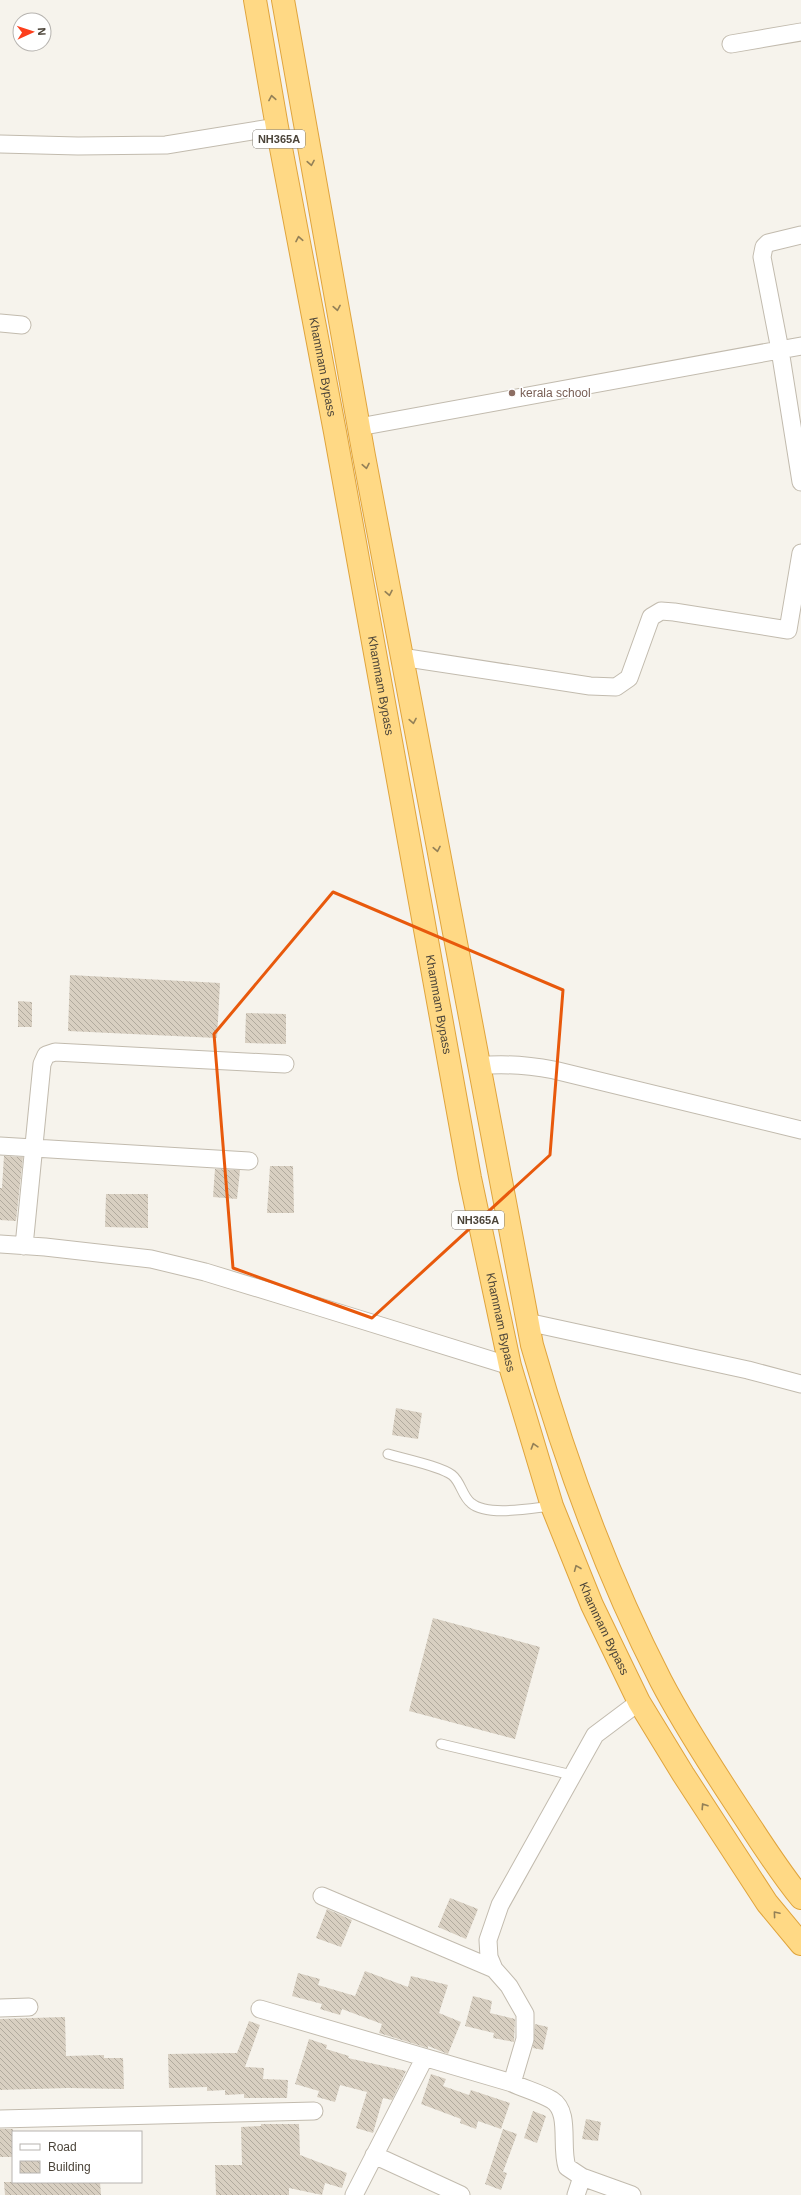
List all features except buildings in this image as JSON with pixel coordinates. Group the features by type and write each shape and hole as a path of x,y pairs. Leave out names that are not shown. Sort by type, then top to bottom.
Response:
{"highway":[{"name":"Khammam Bypass","path":"255,0 277,127 336,432 467,1163 510,1366 552,1506 592,1605 639,1702 683,1774 767,1903 801,1944"},
{"name":"Khammam Bypass","path":"283,0 330,270 494,1157 527,1322 550,1409 577,1488 612,1576 662,1682 714,1771 784,1877 801,1898"},
{"path":"264,52 292,46"},
{"path":"467,1163 494,1157"}],"street":[{"path":"731,44 801,32"},
{"path":"0,144 78,146 166,145 277,127"},
{"path":"801,235 768,243 762,251 763,264 799,459 801,482"},
{"path":"0,323 22,325"},
{"path":"359,427 801,346"},
{"path":"401,657 605,688 616,687 629,678 651,617 657,612 674,612 795,632 801,553"},
{"path":"24,1246 42,1064 46,1055 50,1053 285,1064"},
{"path":"478,1066 511,1063 554,1070 801,1130"},
{"path":"0,1146 249,1161"},
{"path":"0,1244 150,1259 205,1272 510,1366"},
{"path":"527,1322 748,1370 801,1384"},
{"path":"512,2083 525,2039 525,2014 509,1986 494,1969 489,1957 488,1940 500,1905 595,1735 639,1702"},
{"path":"322,1896 494,1969"},
{"path":"0,2008 29,2007"},
{"path":"260,2009 424,2059 512,2083 552,2100 561,2108 564,2117 564,2158 567,2167 582,2177 632,2195"},
{"path":"354,2195 424,2059"},
{"path":"0,2119 314,2111"},
{"path":"374,2156 461,2195"},
{"path":"576,2195 582,2177"}],"lane":[{"path":"388,1454 447,1472 453,1476 465,1497 477,1508 507,1510 552,1506"},
{"path":"441,1744 572,1775"}],"highlighted area":[{"path":"333,892 563,990 550,1155 372,1318 233,1268 214,1034"}],"place":[{"name":"kerala school","path":"512,393"}]}
